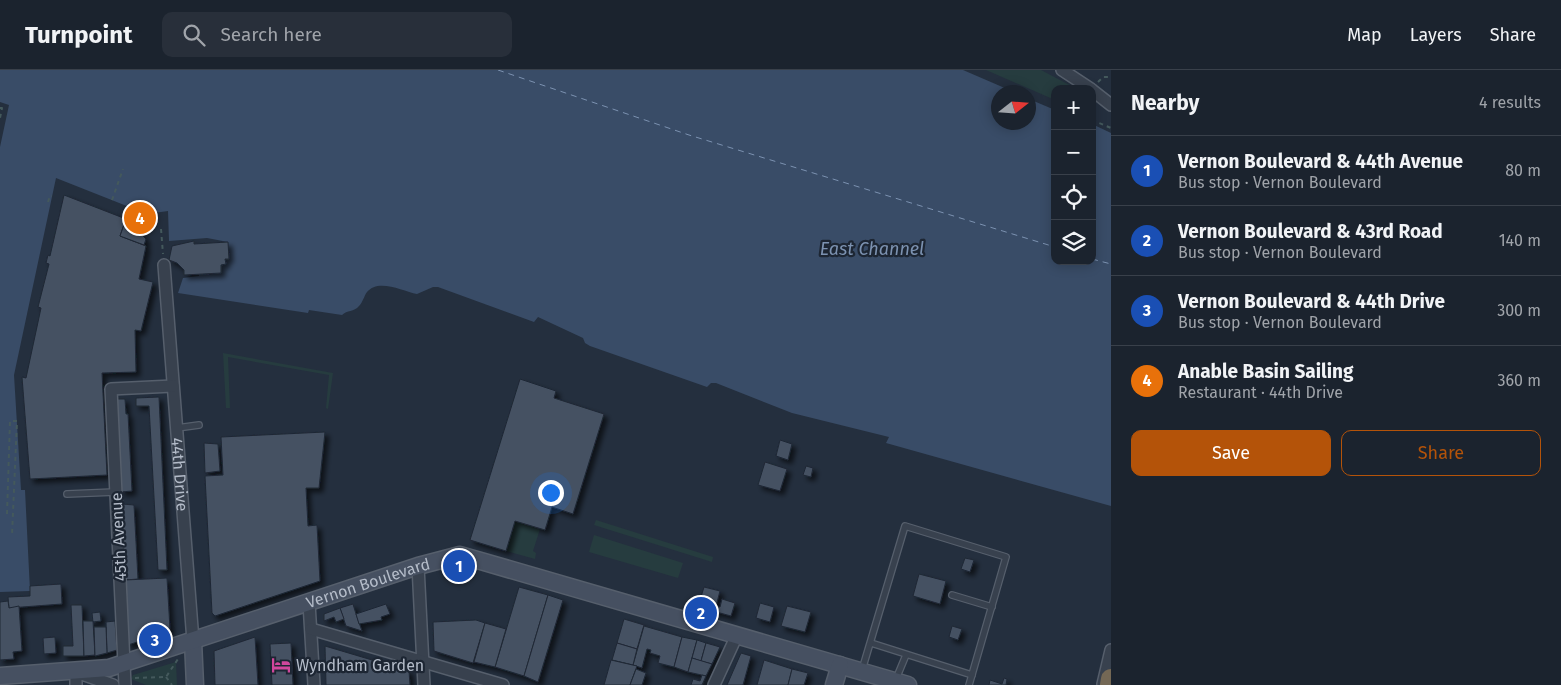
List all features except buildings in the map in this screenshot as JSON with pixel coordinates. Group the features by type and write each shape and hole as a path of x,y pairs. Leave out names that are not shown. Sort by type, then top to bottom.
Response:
{"highway":[{"path":"1110,685 1111,679"}],"main road":[{"name":"Vernon Boulevard","path":"0,676 76,678 104,670 126,676 193,641 418,566 452,556 464,555 902,683"},
{"name":"44th Drive","path":"193,641 195,685"},
{"path":"834,685 840,665"}],"street":[{"path":"1062,70 1089,85"},
{"path":"1096,90 1111,106"},
{"name":"44th Drive","path":"164,265 193,641"},
{"name":"45th Avenue","path":"126,676 111,389 173,386"},
{"path":"418,566 424,685"},
{"path":"309,602 314,685"},
{"path":"311,629 503,685"},
{"path":"714,685 737,635"},
{"path":"1103,685 1111,650"},
{"path":"76,678 113,685"}],"lane":[{"path":"177,428 199,425"},
{"path":"67,494 116,492"},
{"path":"862,672 905,526 1006,557 969,685"},
{"path":"952,595 992,607"},
{"path":"871,643 972,674"},
{"path":"902,683 906,655"}],"path":[{"path":"1095,85 1103,77 1111,77"},
{"path":"0,108 2,108 0,118"},
{"path":"1096,122 1111,128"},
{"path":"112,200 123,169"},
{"path":"48,202 50,196 52,196"},
{"path":"161,229 164,265"},
{"path":"7,514 10,421 17,421 12,535"},
{"path":"166,677 178,659"},
{"path":"126,676 166,677"},
{"path":"166,677 172,685"}],"green space":[{"path":"986,70 1041,70 1069,85 1051,85 1051,98 1036,92 1036,85 1020,85"},
{"path":"223,353 333,373 328,409 326,408 329,375 228,357 230,408 226,408"},
{"path":"596,520 713,557 712,562 594,525"},
{"path":"515,521 540,529 533,551 536,553 535,559 506,551"},
{"path":"594,535 683,563 678,578 589,552"},
{"path":"176,662 177,685 146,685 131,679 133,675"}],"water":[{"name":"East Channel","path":"0,70 963,70 998,85 991,85 991,130 1036,130 1036,102 1051,108 1051,265 1096,265 1096,126 1111,133 1111,506 886,443 889,437 792,413 716,383 711,383 707,387 590,346 585,343 583,338 538,317 534,322 438,287 433,287 417,294 391,287 377,286 367,292 362,303 357,308 342,315 309,310 308,313 178,293 183,278 199,276 199,274 221,273 221,265 225,264 225,259 229,259 228,242 207,238 169,241 168,211 147,214 56,178 14,375 21,490 25,490 30,591 0,592 0,147 9,105 0,102"}],"ferry route":[{"path":"498,70 689,135 1051,246"},
{"path":"1096,260 1111,264"}],"place":[{"name":"Anable Basin Sailing","path":"140,218"},
{"name":"Vernon Boulevard & 44th Avenue","path":"459,566"},
{"name":"Vernon Boulevard & 43rd Road","path":"701,613"},
{"name":"Vernon Boulevard & 44th Drive","path":"155,640"},
{"name":"Wyndham Garden","path":"281,665"}]}
